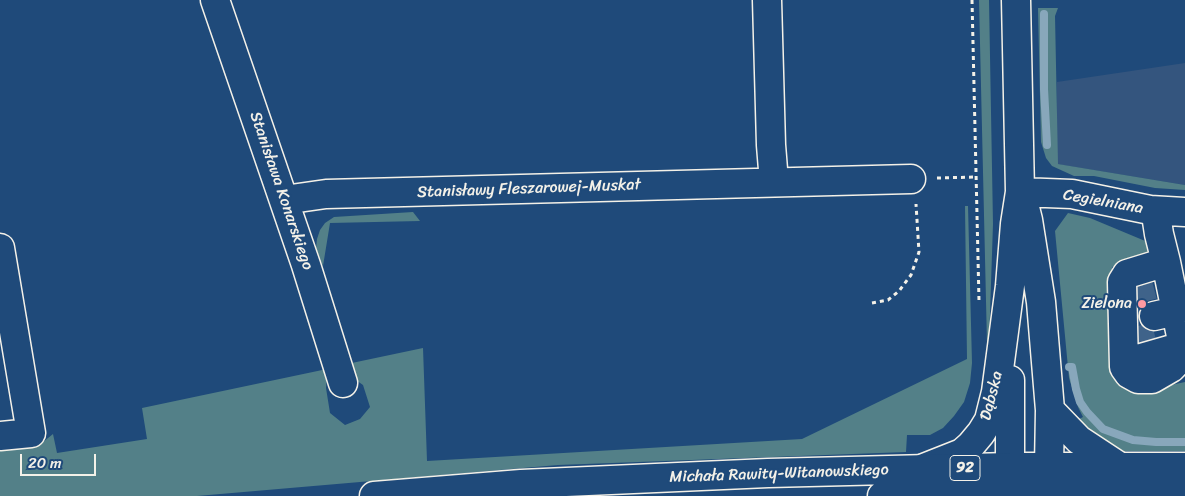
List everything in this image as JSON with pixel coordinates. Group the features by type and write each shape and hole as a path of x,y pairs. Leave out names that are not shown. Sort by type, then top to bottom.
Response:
{"street":[{"name":"Stanisława Konarskiego","path":"215,0 284,200 343,382"},
{"path":"768,0 771,146 774,182"},
{"name":"Dąbska","path":"920,469 962,453 976,439 989,420 999,374 1020,192 1016,0"},
{"name":"Stanisławy Fleszarowej-Muskat","path":"284,200 326,194 911,179"},
{"name":"Dąbska","path":"1020,192 1028,220 1041,302 1050,410 1049,486"},
{"name":"Cegielniana","path":"1020,192 1072,194 1172,212"},
{"path":"1148,282 1148,334 1148,282 1157,222 1172,212"},
{"path":"0,248 31,433 0,436"},
{"name":"Dąbska","path":"1010,286 1011,486"},
{"path":"1050,410 1079,440 1120,468"},
{"name":"Michała Rawity-Witanowskiego","path":"1049,486 1120,468 1185,467"},
{"name":"Michała Rawity-Witanowskiego","path":"374,496 531,484 768,473 920,469 1011,486"},
{"name":"Michała Rawity-Witanowskiego","path":"882,496 1011,486 1049,486 1120,495 1185,494"}],"path":[{"path":"972,0 979,305"},
{"path":"872,303 888,300 899,291 911,275 919,252 916,206 911,179 976,176"}],"shaded area":[{"path":"1185,63 1185,185 1057,164 1057,82"}],"green space":[{"path":"979,0 989,0 993,224 989,343 987,344"},
{"path":"1038,8 1058,8 1055,16 1058,164 1185,185 1185,190 1155,188 1094,176 1074,176 1052,166 1046,158 1041,142"},
{"path":"965,206 968,206 972,363 970,383 964,402 943,428 930,435 907,435 906,452 558,465 197,496 0,496 0,451 38,446 53,434 57,453 147,439 142,408 327,369 326,388 330,413 345,425 360,419 370,407 363,385 353,378 347,364 423,348 427,461 802,439 967,359"},
{"path":"413,212 420,221 330,223 323,266 316,248 317,239 325,223 334,217"},
{"path":"1068,213 1090,218 1150,243 1152,256 1112,267 1115,374 1134,393 1185,382 1185,451 1123,451 1110,448 1100,442 1077,420 1083,417 1069,378 1055,231"}],"waterway":[{"path":"1044,14 1044,89 1047,145"},
{"path":"1069,367 1072,367 1080,402 1103,429 1133,440 1185,442"}],"tunnel":[{"path":"1131,291 1153,285"},
{"path":"1132,342 1155,336"}],"place":[{"name":"Zielona","path":"1142,304"}]}
